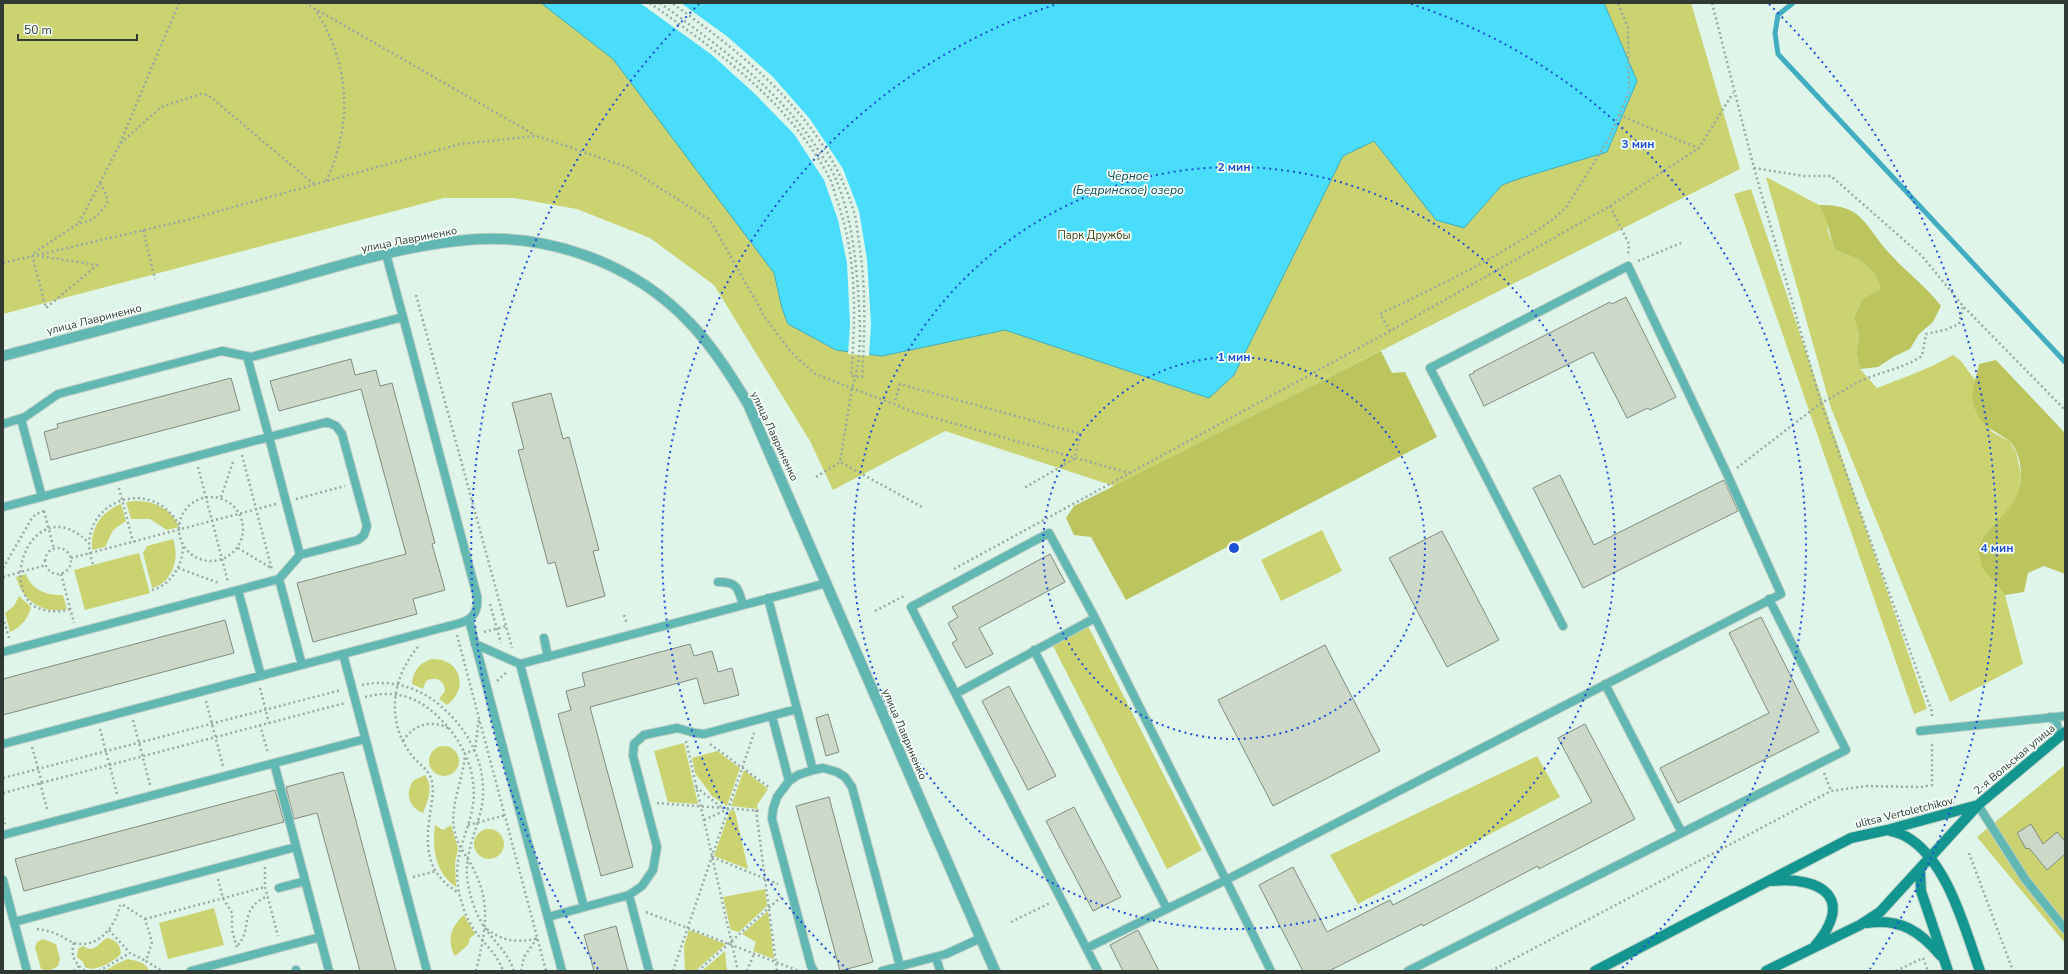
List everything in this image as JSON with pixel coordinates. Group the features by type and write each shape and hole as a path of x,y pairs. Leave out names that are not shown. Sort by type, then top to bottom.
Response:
{"main road":[{"name":"2-я Вольская улица","path":"1978,805 2062,734"},
{"name":"ulitsa Vertoletchikov","path":"1595,971 1851,838 1887,830 1978,805"},
{"name":"ulitsa Vertoletchikov","path":"1766,971 1860,925 1880,912 1978,805"},
{"path":"1887,830 1905,836 1917,844 1930,858 1952,894 1980,971"},
{"path":"1920,870 1921,891 1948,971"},
{"path":"1767,882 1808,882 1819,885 1826,893 1832,902 1832,914 1822,938 1814,948"},
{"path":"1860,925 1883,920 1899,924 1926,939 1943,959"}],"street":[{"name":"улица Лавриненко","path":"3,356 386,254 458,240 509,239 553,246 588,255 626,273 654,291 674,307 700,333 738,387 759,426 995,971"}],"lane":[{"path":"3,744 454,625 469,620 477,610 477,596 386,254"},
{"path":"1087,948 1226,880 1781,594 1728,476 1628,266 1430,368 1563,626"},
{"path":"3,424 21,419 58,394 222,351 247,356 403,317"},
{"path":"247,356 300,556"},
{"path":"21,419 41,497"},
{"path":"3,508 327,422 332,424 342,434 367,526 364,535 358,540 300,556 277,580 3,652"},
{"path":"1098,971 911,607 1049,533 1094,618 1271,971"},
{"path":"277,580 302,665"},
{"path":"718,582 729,582 738,588 744,605"},
{"path":"475,644 518,663 548,657 827,583"},
{"path":"238,590 259,676"},
{"path":"768,598 813,770"},
{"path":"1408,971 1846,750 1769,599"},
{"path":"956,694 1094,618"},
{"path":"469,620 562,971"},
{"path":"544,638 548,657"},
{"path":"1034,650 1167,909"},
{"path":"343,654 427,971"},
{"path":"518,663 584,907"},
{"path":"1605,684 1682,833"},
{"path":"548,917 629,895 642,886 648,879 656,859 657,847 632,756 634,744 644,735 670,728 683,728 697,734 704,734 797,709"},
{"path":"772,716 789,781"},
{"path":"1920,731 2065,716"},
{"path":"2050,717 2056,721 2062,734"},
{"path":"3,835 365,739"},
{"path":"272,764 329,971"},
{"path":"814,971 790,889 772,819 779,795 789,781 798,774 823,768 838,772 845,777 852,788 900,966"},
{"path":"1978,805 2025,880 2065,929"},
{"path":"15,923 296,847"},
{"path":"3,880 28,971"},
{"path":"279,888 305,881"},
{"path":"629,895 650,971"},
{"path":"191,971 320,937"},
{"path":"882,971 936,957 981,938"},
{"path":"936,957 940,971"}],"path":[{"path":"79,223 120,144 179,3"},
{"path":"305,3 536,136 627,167 710,220 766,319 792,353 815,374 917,413 1074,459 1129,473"},
{"path":"650,3 716,50 759,89 798,130 829,177 843,218 852,264 855,324 851,376 862,378 866,325 862,261 854,213 839,172 806,122 768,80 725,41 672,3"},
{"path":"660,3 720,46 764,85 803,126 834,176 848,215 856,262 860,325 856,377 852,388 840,462"},
{"path":"1390,331 1380,314 1488,261 1559,215 1567,206 1608,140 1629,92 1628,28 1618,3"},
{"path":"1491,971 1831,791 1866,786 1921,787 1932,785 1932,712 1821,403 1754,168 1712,3"},
{"path":"313,7 327,27 344,79 345,104 338,151 324,183"},
{"path":"953,569 1390,331 1610,206 1699,148 1734,92"},
{"path":"120,144 161,107 201,94 208,95 315,186"},
{"path":"1619,115 1699,148"},
{"path":"3,263 143,230 315,186 460,144 536,136"},
{"path":"1754,168 1804,176 1831,176 1922,256 1963,306 2065,410"},
{"path":"32,255 79,223 87,222 99,215 108,201 100,183"},
{"path":"1610,206 1629,244 1628,266 1681,243"},
{"path":"143,230 155,279"},
{"path":"32,255 46,257 97,265 46,308 32,255"},
{"path":"416,295 506,626 518,663 487,689"},
{"path":"1728,476 1821,403 1837,396 1852,385 1910,364 1922,356 1926,334 1946,330 1959,324 1963,306"},
{"path":"894,405 900,384 1081,434 1074,459 1024,488"},
{"path":"220,498 239,445"},
{"path":"239,445 272,568 277,580"},
{"path":"178,568 230,586 195,457"},
{"path":"816,476 840,462"},
{"path":"840,462 922,507"},
{"path":"116,478 134,542"},
{"path":"71,558 355,483"},
{"path":"41,497 54,549"},
{"path":"152,590 169,580 182,560 183,546 179,525 185,510 198,499 206,497 220,498 235,507 240,514 244,531 238,548 231,555 215,561 200,560 183,546"},
{"path":"93,564 89,543 91,531 98,517 109,506 122,500 137,498 159,504 171,513 179,525"},
{"path":"3,568 16,549 32,518 38,513 44,511"},
{"path":"34,533 49,527 58,527 71,530 82,536 89,543"},
{"path":"16,554 16,549 24,540"},
{"path":"238,548 272,568"},
{"path":"54,549 63,549 71,558 71,567 61,574 52,573 46,565 46,555 54,549"},
{"path":"3,577 46,565"},
{"path":"13,566 14,578"},
{"path":"61,574 77,633"},
{"path":"18,590 30,603 46,611 54,612 70,609"},
{"path":"875,611 906,595"},
{"path":"3,617 12,650"},
{"path":"454,625 546,971"},
{"path":"473,635 506,626"},
{"path":"422,643 408,660 397,684 395,694 395,720 402,742 411,754 428,771 432,779 433,791 426,841 428,853 436,871 448,885 459,893"},
{"path":"259,676 265,710 269,723"},
{"path":"3,778 372,682 397,684 425,695 444,708 467,735 475,750 483,780 482,799 467,858 467,882 471,900 485,928 504,951 514,971"},
{"path":"203,691 226,776"},
{"path":"3,793 377,694 395,694 421,704 431,710 452,730 465,753 472,774 473,802 468,825 460,847 457,870 459,893 469,920 483,941 495,954 503,971"},
{"path":"475,750 479,718 490,701"},
{"path":"130,710 153,795"},
{"path":"98,719 120,804"},
{"path":"672,971 759,720"},
{"path":"402,742 411,730 426,724 437,724 452,730"},
{"path":"260,725 272,764"},
{"path":"683,728 730,944 738,971"},
{"path":"697,734 779,795"},
{"path":"30,737 51,822"},
{"path":"465,753 475,750"},
{"path":"465,753 453,821 455,834 460,847 480,885 485,909 485,928 476,971"},
{"path":"1819,763 1831,791"},
{"path":"696,787 722,808"},
{"path":"645,802 773,812"},
{"path":"703,820 728,808"},
{"path":"756,810 777,971"},
{"path":"468,825 520,811"},
{"path":"1969,853 2013,971"},
{"path":"271,854 265,870 265,887 281,947"},
{"path":"698,971 790,889 712,857"},
{"path":"215,868 223,898 232,913 232,930 240,958"},
{"path":"403,880 436,871"},
{"path":"145,919 265,887"},
{"path":"236,947 244,937 246,920 250,911 258,901 268,896"},
{"path":"1011,922 1061,898"},
{"path":"15,923 49,931 74,943 96,940 109,930 118,915 121,904 145,919 152,942 146,961"},
{"path":"632,907 799,971"},
{"path":"485,928 497,936 510,941 538,938"},
{"path":"109,930 130,953 162,971"},
{"path":"521,971 524,957 538,938"},
{"path":"74,943 72,952 79,966 85,971"},
{"path":"99,971 130,953"},
{"path":"747,971 754,954"},
{"path":"1896,971 1923,958 1928,971"},
{"path":"74,971 79,966"}],"green space":[{"name":"Парк Дружбы","path":"3,3 1691,3 1740,169 1114,486 945,431 833,490 810,441 714,285 650,238 577,209 514,198 444,198 3,314"},
{"path":"1766,177 1819,205 1826,215 1828,232 1835,250 1864,263 1874,273 1878,280 1881,289 1862,299 1854,318 1859,335 1856,353 1860,369 1877,388 1925,369 1953,355 1961,361 1975,380 1973,402 1992,432 2009,441 2016,452 2021,474 2019,491 2012,506 1986,534 1982,568 2005,595 2023,664 1950,702 1831,408"},
{"path":"1751,189 1927,709 1914,714 1734,194"},
{"path":"1819,205 1845,208 1862,219 1890,254 1929,292 1941,306 1933,322 1919,334 1910,349 1893,357 1878,367 1860,369 1856,353 1859,335 1854,318 1862,299 1881,289 1878,280 1874,273 1864,263 1835,250 1824,215"},
{"path":"1381,351 1392,373 1405,372 1437,437 1126,600 1091,537 1074,535 1066,518 1074,506"},
{"path":"1996,360 2065,433 2065,574 2044,566 2028,573 2024,592 2005,595 1982,568 1978,549 1982,540 2012,504 2018,492 2021,479 2020,464 2016,451 2008,440 1987,426 1979,417 1972,399 1979,364"},
{"path":"126,502 148,502 161,507 172,515 179,527 167,530 150,519 131,519"},
{"path":"121,504 126,521 113,530 105,547 92,550 93,535 98,522 108,511"},
{"path":"1322,530 1342,571 1281,601 1261,560"},
{"path":"173,539 176,554 170,575 165,581 152,588 143,553 147,546"},
{"path":"139,553 150,593 85,610 74,570"},
{"path":"26,574 28,580 41,591 63,595 67,609 50,610 42,608 28,599 23,593 16,577"},
{"path":"19,596 31,607 24,622 18,628 10,632 5,613 14,606"},
{"path":"1088,626 1202,850 1167,869 1052,644"},
{"path":"432,659 442,660 449,663 459,675 460,683 458,690 454,698 447,705 439,699 445,691 443,684 439,680 433,679 426,681 423,689 412,684 415,671 420,665"},
{"path":"684,743 698,804 668,802 654,751"},
{"path":"444,746 455,750 459,761 455,772 444,776 433,772 429,761 433,750"},
{"path":"717,751 740,768 727,806 712,796 695,773 692,758"},
{"path":"1537,756 1560,797 1358,904 1330,855"},
{"path":"2065,765 2065,943 1977,837"},
{"path":"744,770 768,789 757,805 758,809 731,806"},
{"path":"425,775 430,789 423,813 418,811 411,804 409,790 414,780"},
{"path":"730,810 735,811 748,869 714,856"},
{"path":"435,825 443,830 451,825 458,848 455,863 456,887 443,874 436,859 434,843"},
{"path":"489,829 500,833 504,844 500,855 489,859 478,855 474,844 478,833"},
{"path":"765,889 767,906 739,932 731,930 723,897"},
{"path":"214,908 224,945 168,959 159,923"},
{"path":"768,911 774,959 753,951 756,942 742,934"},
{"path":"464,915 475,934 470,938 468,945 455,956 451,945 451,934 456,924"},
{"path":"689,930 726,944 695,971 685,971 684,946"},
{"path":"107,938 118,944 121,952 120,955 113,961 98,968 94,969 85,967 83,962 77,957 78,949 83,946 91,949"},
{"path":"43,939 56,944 60,959 58,966 49,971 41,969 35,947 37,942"},
{"path":"725,951 727,971 702,971"},
{"path":"128,959 138,961 146,966 149,971 105,971 116,964"}],"water":[{"name":"Чёрное (Бедринское) озеро","path":"541,3 1604,3 1637,81 1607,152 1502,185 1464,228 1436,220 1374,141 1343,156 1234,375 1209,398 1005,330 882,356 836,350 788,324 782,308 774,273 613,59"}],"pier":[{"path":"640,3 681,3 728,37 772,76 810,119 843,169 859,211 867,259 871,324 869,356 848,354 850,324 847,263 838,220 824,180 794,134 754,93 712,55"}],"building":[{"path":"1626,297 1676,397 1650,410 1648,408 1627,418 1593,352 1484,406 1469,375 1610,302 1612,304"},
{"path":"351,359 355,375 376,370 380,386 392,383 435,543 432,544 445,590 413,599 417,614 313,642 297,583 406,554 361,389 279,411 270,381"},
{"path":"231,378 240,410 51,460 44,432 58,428 57,424"},
{"path":"551,393 563,439 569,437 599,550 593,551 605,596 567,607 555,562 548,564 518,450 524,449 512,403"},
{"path":"1560,475 1594,545 1724,480 1738,511 1583,588 1533,488"},
{"path":"1442,531 1499,640 1447,667 1389,558"},
{"path":"1050,554 1065,582 979,628 993,654 966,668 952,643 957,640 948,623 958,617 952,607"},
{"path":"1761,617 1819,732 1678,803 1660,768 1769,713 1729,633"},
{"path":"225,620 234,653 3,715 3,679"},
{"path":"690,644 694,656 712,651 718,672 732,668 739,695 704,704 697,678 590,707 633,867 601,876 558,714 571,710 566,691 585,686 582,673"},
{"path":"1325,645 1380,751 1273,806 1218,700"},
{"path":"1009,686 1056,776 1028,790 982,701"},
{"path":"828,714 839,752 826,756 816,718"},
{"path":"1585,724 1635,819 1539,869 1538,866 1423,926 1422,924 1329,971 1303,971 1259,885 1293,867 1327,932 1390,900 1393,905 1592,802 1558,738"},
{"path":"343,772 396,971 360,971 317,813 294,819 286,787"},
{"path":"275,790 284,822 24,891 15,859"},
{"path":"829,797 873,962 840,971 796,806"},
{"path":"1074,807 1121,897 1093,911 1046,821"},
{"path":"2031,824 2043,844 2057,832 2065,841 2065,854 2047,870 2029,848 2026,849 2017,833"},
{"path":"616,926 628,971 594,971 584,935"},
{"path":"1138,930 1159,971 1123,971 1110,945"}],"waterway":[{"path":"1793,3 1778,15 1775,33 1778,54 2065,362"}]}
